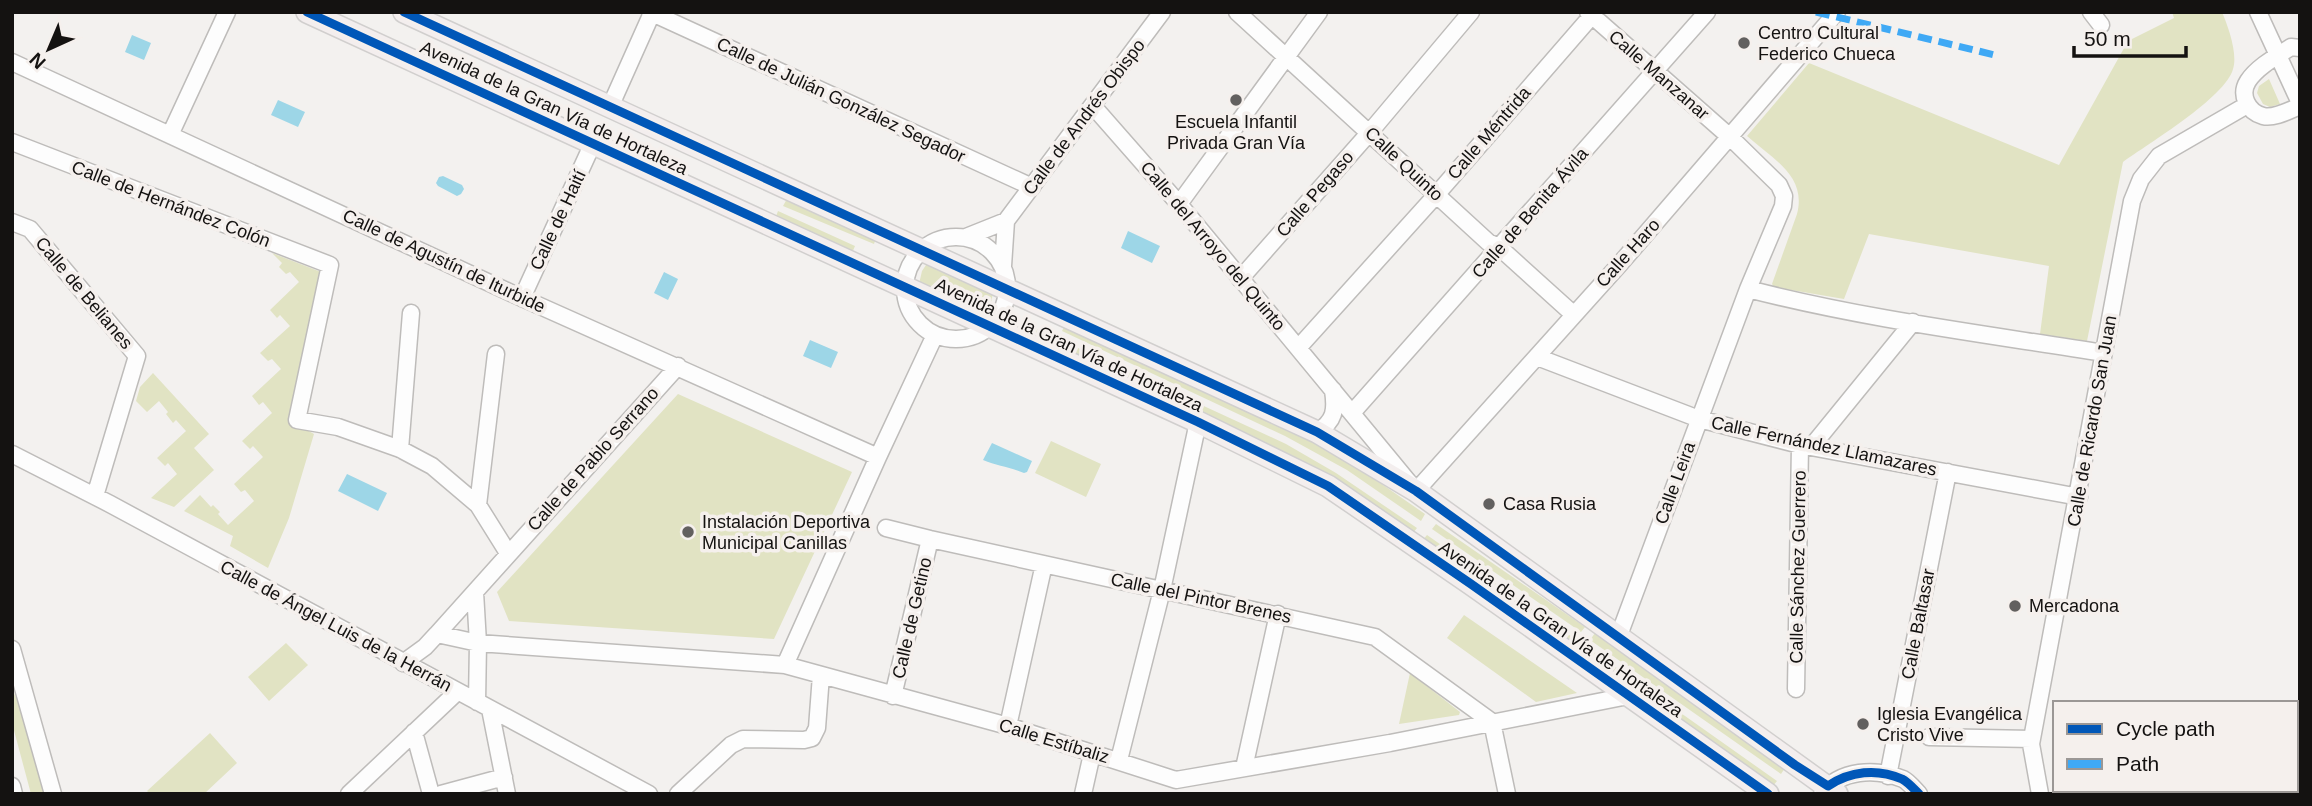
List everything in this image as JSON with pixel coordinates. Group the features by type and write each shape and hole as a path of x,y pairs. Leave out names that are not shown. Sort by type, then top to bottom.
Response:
{"main road":[{"name":"Avenida de la Gran Vía de Hortaleza","path":"307,12 1198,422 1328,486 1768,794"},
{"name":"Avenida de la Gran Vía de Hortaleza","path":"404,12 1317,432 1416,491 1829,791"}],"street":[{"path":"170,135 227,12"},
{"name":"Calle de Andrés Obispo","path":"1006,221 1162,12"},
{"name":"Calle Quinto","path":"1237,12 1488,242 1500,247 1573,314"},
{"path":"1179,204 1319,12"},
{"name":"Calle Pegaso","path":"1240,279 1370,132 1471,12"},
{"name":"Calle de Benita Ávila","path":"1352,413 1707,12"},
{"name":"Calle Haro","path":"1416,491 1619,265 1837,12"},
{"path":"2258,12 2278,56 2300,104 2275,115 2263,116 2247,106 2244,97 2249,79 2278,56 2291,47 2300,48"},
{"path":"610,107 651,13"},
{"name":"Calle de Julián González Segador","path":"651,13 1032,187"},
{"name":"Calle Manzanar","path":"1592,13 1730,137"},
{"name":"Calle Méntrida","path":"1298,347 1437,194 1592,13"},
{"name":"Calle de Agustín de Iturbide","path":"12,62 522,298 878,457"},
{"name":"Calle del Arroyo del Quinto","path":"1093,106 1179,204 1416,491"},
{"name":"Calle de Ricardo San Juan","path":"2040,794 2032,739 2132,201 2141,179 2159,156 2247,106"},
{"name":"Calle Leira","path":"1618,638 1748,289 1783,206 1784,195 1779,185 1730,137"},
{"name":"Calle de Hernández Colón","path":"12,142 330,265 297,420 338,427 400,449"},
{"name":"Calle de Haití","path":"522,298 593,144"},
{"path":"966,237 980,241 992,250 1003,266 1008,277 1006,301 990,326 979,334 960,340 935,335 921,328 906,305 904,287 906,276 922,250 943,239 966,237 1006,221 1003,266"},
{"name":"Calle de Belianes","path":"12,222 30,229 137,356 95,496"},
{"path":"1748,289 1789,300 2104,353"},
{"path":"411,313 400,449 432,466 478,505 508,553"},
{"name":"Calle Sánchez Guerrero","path":"1796,689 1806,445 1913,322"},
{"path":"785,665 935,335"},
{"path":"478,505 496,354"},
{"name":"Calle Fernández Llamazares","path":"1537,356 1699,419 1806,445 2079,497"},
{"name":"Calle de Pablo Serrano","path":"403,663 425,647 678,366"},
{"path":"1317,432 1333,418 1335,408 1332,388"},
{"path":"1119,760 1162,590 1198,422"},
{"name":"Calle de Ángel Luis de la Herrán","path":"16,458 95,496 649,794"},
{"name":"Calle Baltasar","path":"1888,776 1948,472"},
{"name":"Calle del Pintor Brenes","path":"886,528 930,540 1375,637 1492,722"},
{"name":"Calle de Getino","path":"893,696 930,540"},
{"path":"1008,726 1044,564"},
{"path":"441,794 508,789 484,706 475,592"},
{"path":"1244,768 1278,614"},
{"name":"Calle Estíbaliz","path":"437,634 478,643 785,665 1008,726 1092,754 1119,760 1175,787 1244,768 1390,743 1628,696"},
{"path":"14,660 53,794"},
{"path":"678,794 731,745 743,739 812,738 817,728 821,675"},
{"path":"349,794 457,692"},
{"path":"1492,722 1507,794"},
{"path":"414,732 430,794"},
{"path":"1929,737 2032,739"},
{"path":"1083,794 1092,754"},
{"path":"1829,791 1839,778 1867,771 1904,780 1919,794"},
{"path":"12,786 15,794"}],"green space":[{"path":"2172,12 2222,12 2233,48 2233,69 2227,80 2202,106 2123,162 2087,341 2040,334 2049,266 1869,234 1844,299 1774,287 1772,284 1797,214 1797,189 1786,169 1747,136 1809,63 2059,165 2128,41 2174,18"},
{"path":"2269,79 2280,104 2270,107 2263,104 2257,93 2259,86"},
{"path":"788,197 876,238 874,244 783,206"},
{"path":"778,211 855,246 852,253 775,219"},
{"path":"272,253 321,272 293,422 314,434 289,518 268,568 230,546 233,536 184,511 200,495 220,512 218,514 228,525 254,501 245,490 241,492 234,484 263,457 253,446 250,449 242,441 272,413 263,402 259,405 252,396 281,369 272,359 268,361 260,353 290,326 280,315 277,318 270,310 299,282 290,272 286,274 279,267 282,263"},
{"path":"928,262 993,293 991,303 983,314 919,284 922,271"},
{"path":"1065,325 1308,437 1425,514 1421,521 1347,470 1285,436 1062,331"},
{"path":"1037,329 1286,444 1336,473 1417,528 1413,533 1033,338"},
{"path":"153,373 209,434 194,448 214,470 174,507 151,498 177,474 168,463 165,466 157,458 186,431 176,420 173,423 159,401 147,412 136,401 140,387"},
{"name":"Instalación Deportiva Municipal Canillas","path":"678,394 852,472 774,639 509,621 497,592"},
{"path":"1051,441 1101,464 1086,497 1035,473"},
{"path":"1436,524 1585,627 1581,632 1432,529"},
{"path":"1427,535 1575,639 1572,645 1422,541"},
{"path":"1464,615 1577,693 1536,702 1447,638"},
{"path":"1595,633 1785,768 1781,774 1590,640"},
{"path":"286,643 308,665 269,701 248,677"},
{"path":"1586,646 1777,781 1772,787 1582,653"},
{"path":"1410,673 1460,712 1459,715 1399,724"},
{"path":"12,689 24,715 45,794 31,794 12,723"},
{"path":"210,733 237,763 204,794 150,794 147,791"}],"water":[{"path":"132,35 151,43 144,60 125,52"},
{"path":"278,100 305,112 298,127 271,115"},
{"path":"443,176 462,185 464,189 461,194 457,196 438,186 436,183 439,177"},
{"path":"1128,231 1160,246 1152,263 1121,248"},
{"path":"664,272 678,279 668,300 654,293"},
{"path":"810,340 838,352 831,368 803,356"},
{"path":"992,443 1032,461 1027,472 983,460"},
{"path":"347,474 387,493 378,511 338,491"}],"marked path":[{"path":"1816,12 1999,56"}],"cycle path":[{"path":"307,12 1198,422 1328,486 1768,794"},
{"path":"404,12 1317,432 1416,491 1795,765 1828,786 1854,774 1873,772 1902,779 1919,794"}],"place":[{"name":"Centro Cultural Federico Chueca","path":"1744,43"},
{"name":"Escuela Infantil Privada Gran Vía","path":"1236,100"},
{"name":"Casa Rusia","path":"1489,504"},
{"name":"Instalación Deportiva Municipal Canillas","path":"688,532"},
{"name":"Mercadona","path":"2015,606"},
{"name":"Iglesia Evangélica Cristo Vive","path":"1863,724"}]}
